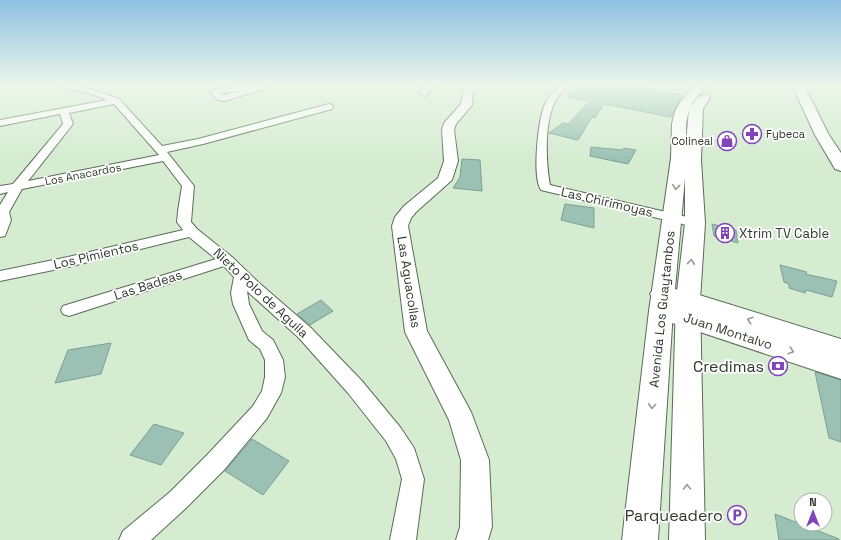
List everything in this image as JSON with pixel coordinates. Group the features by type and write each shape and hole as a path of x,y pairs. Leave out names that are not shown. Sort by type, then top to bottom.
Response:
{"main road":[{"name":"Avenida Los Guaytambos","path":"687,540 674,306 673,217 686,159 689,112 693,110"},
{"path":"815,110 822,135 841,166"},
{"path":"822,135 840,137"},
{"name":"Avenida Los Guaytambos","path":"640,540 674,306 695,223 686,159"},
{"name":"Juan Montalvo","path":"674,306 841,349"},
{"name":"Juan Montalvo","path":"674,306 841,368"}],"street":[{"path":"0,124 68,110"},
{"name":"Nieto Polo de Aguila","path":"124,110 163,154 188,186 184,211 184,222 192,232 227,260 242,276 305,333 355,387 393,434 406,455 413,480 403,540"},
{"name":"Los Anacardos","path":"0,190 163,154 199,142 317,110"},
{"name":"Las Aguacollas","path":"461,110 450,123 448,130 451,161 445,180 410,209 403,217 400,226 416,332 462,420 475,460 476,527 472,540"},
{"name":"Las Chirimoyas","path":"547,110 543,149 544,185 547,188 695,223"},
{"path":"0,233 4,220 3,212 17,187 68,124 64,111"},
{"name":"Los Pimientos","path":"0,276 68,262 192,232"},
{"name":"Las Badeas","path":"69,310 227,260"},
{"path":"132,540 178,500 216,462 260,412 271,393 275,377 274,360 267,345 255,335 241,304 239,293 242,276"}],"building":[{"path":"581,110 600,110 595,118 592,117 578,140 549,133 563,123 568,124"},
{"path":"636,110 674,110 671,117"},
{"path":"591,147 636,150 628,164 590,156"},
{"path":"462,159 480,160 482,191 453,188 460,177"},
{"path":"565,204 594,208 594,228 561,220"},
{"name":"Xtrim TV Cable","path":"712,224 736,230 738,243 714,236"},
{"path":"780,265 807,272 805,274 837,281 832,297 806,290 805,293 789,288 789,284 784,282"},
{"path":"321,300 333,311 310,325 297,314"},
{"path":"111,343 101,374 55,383 68,350"},
{"path":"815,372 841,380 841,442 829,438"},
{"path":"154,424 184,433 161,465 130,455"},
{"path":"252,439 289,461 263,495 225,471"},
{"path":"775,514 793,521 793,532 821,532 839,539 839,540 779,540"}],"place":[{"name":"Fybeca","path":"752,134"},
{"name":"Colineal","path":"727,141"},
{"name":"Xtrim TV Cable","path":"725,233"},
{"name":"Credimas","path":"778,366"},
{"name":"Parqueadero","path":"737,515"}]}
